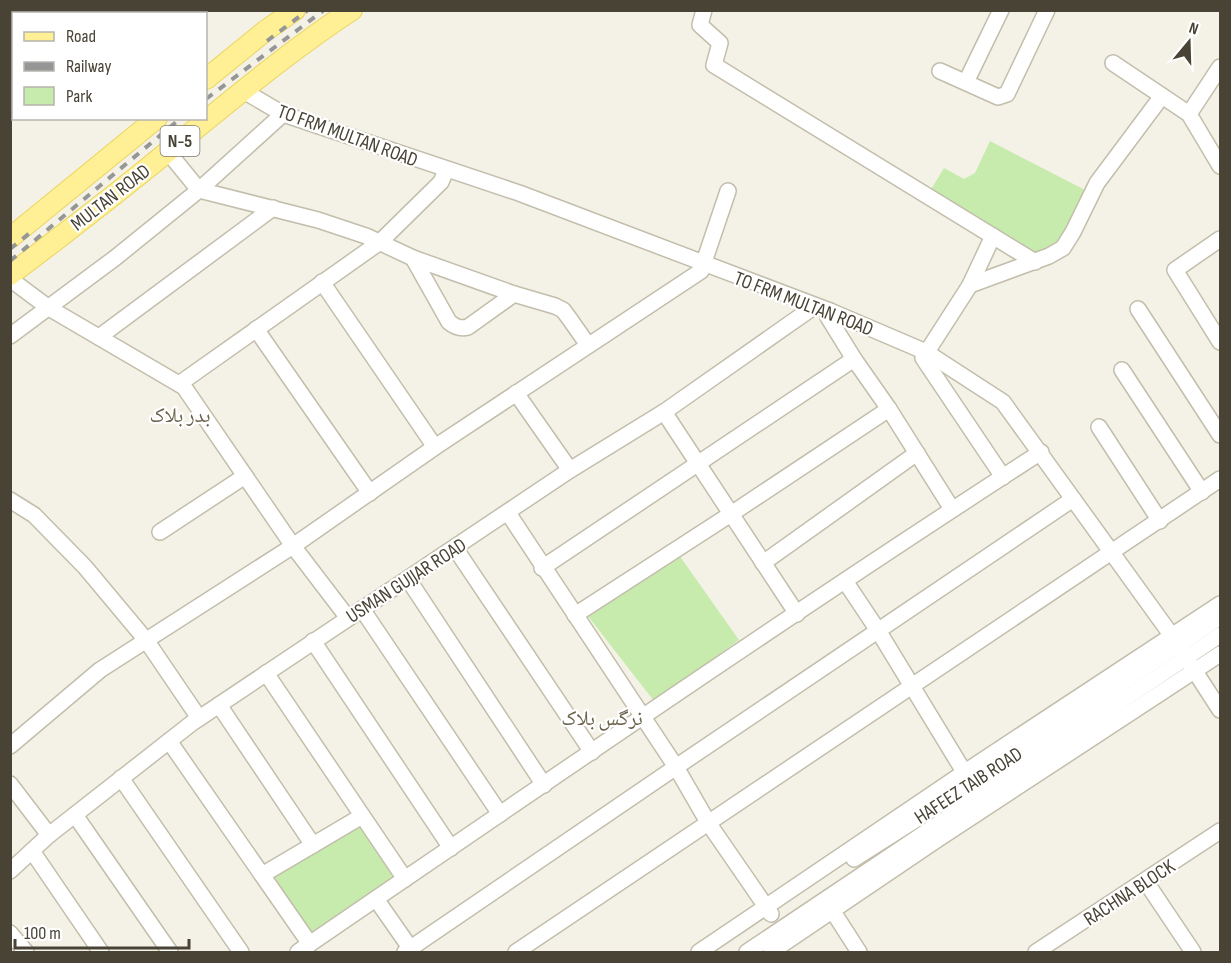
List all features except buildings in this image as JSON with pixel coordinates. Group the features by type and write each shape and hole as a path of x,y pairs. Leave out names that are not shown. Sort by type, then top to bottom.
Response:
{"main road":[{"path":"207,79 265,31 296,10"},
{"name":"MULTAN ROAD","path":"207,119 242,90 352,10"},
{"name":"MULTAN ROAD","path":"10,238 156,120"},
{"name":"MULTAN ROAD","path":"10,277 206,120"}],"street":[{"path":"704,10 700,25 720,43 714,65 1035,262"},
{"path":"966,82 1001,10"},
{"path":"940,71 999,97 1007,94 1047,10"},
{"path":"1113,63 1189,114 1221,166"},
{"path":"1189,114 1221,67"},
{"name":"TO FRM MULTAN ROAD","path":"242,90 283,114 519,193 823,309 926,352 1003,402 1183,652 1221,710"},
{"path":"970,285 1035,262 1063,248 1097,183 1162,96"},
{"path":"10,336 115,258 199,190 283,114"},
{"path":"168,152 199,190 318,220 380,242 413,258 563,310 588,345"},
{"path":"179,384 380,242 441,182 446,170"},
{"path":"10,746 100,670 293,546 435,447 701,271 728,191"},
{"path":"99,338 273,208"},
{"path":"993,236 970,285 923,358 1003,477"},
{"path":"1218,246 1175,270 1221,342"},
{"path":"413,258 449,322 454,326 468,327 514,294"},
{"path":"10,277 49,308 184,387 293,546 348,618"},
{"path":"322,282 435,447"},
{"path":"823,309 952,509"},
{"name":"USMAN GUJJAR ROAD","path":"10,871 49,835 199,718 570,470 823,309"},
{"path":"1138,309 1221,435"},
{"path":"256,329 370,493"},
{"path":"543,568 854,359"},
{"path":"1122,370 1202,492"},
{"path":"516,393 570,470"},
{"path":"575,615 889,409"},
{"path":"664,412 797,614"},
{"path":"1100,427 1160,521"},
{"path":"169,741 262,875 304,948 642,717 1041,452"},
{"path":"763,563 917,453"},
{"path":"160,532 245,476"},
{"path":"516,952 1221,479"},
{"path":"376,899 410,951 676,767 1073,499"},
{"path":"10,500 34,515 85,567 146,640 199,718"},
{"path":"508,513 676,767 709,824 768,910 699,952"},
{"path":"456,548 592,752"},
{"path":"408,579 544,785"},
{"path":"845,581 879,632 968,778"},
{"path":"1183,652 1221,604"},
{"path":"362,609 500,814"},
{"name":"HAFEEZ TAIB ROAD","path":"747,952 838,902 1183,652 1221,617"},
{"name":"HAFEEZ TAIB ROAD","path":"714,952 768,910 968,778 1183,652 1221,635"},
{"path":"313,641 451,848"},
{"path":"1183,652 1221,654"},
{"path":"266,673 405,879"},
{"path":"219,705 312,845"},
{"path":"121,778 241,952"},
{"path":"10,784 49,835"},
{"path":"75,815 170,952"},
{"path":"262,875 362,816"},
{"name":"RACHNA BLOCK","path":"1036,952 1221,831"},
{"path":"32,851 101,952"},
{"path":"1146,882 1193,952"},
{"path":"771,952 838,902 859,952"},
{"path":"10,933 26,952"}],"green space":[{"path":"990,141 1089,192 1060,244 1035,257 930,191 944,168 964,179 975,173"},
{"path":"679,555 739,640 654,701 587,615"},
{"path":"362,823 397,879 311,937 268,876"}],"railway":[{"path":"267,41 308,10"},
{"path":"207,98 324,10"},
{"path":"10,261 179,120"},
{"path":"10,249 31,232"}],"district":[{"name":"بدر بلاک","path":"180,415"},
{"name":"نرگس بلاک","path":"602,718"}]}
